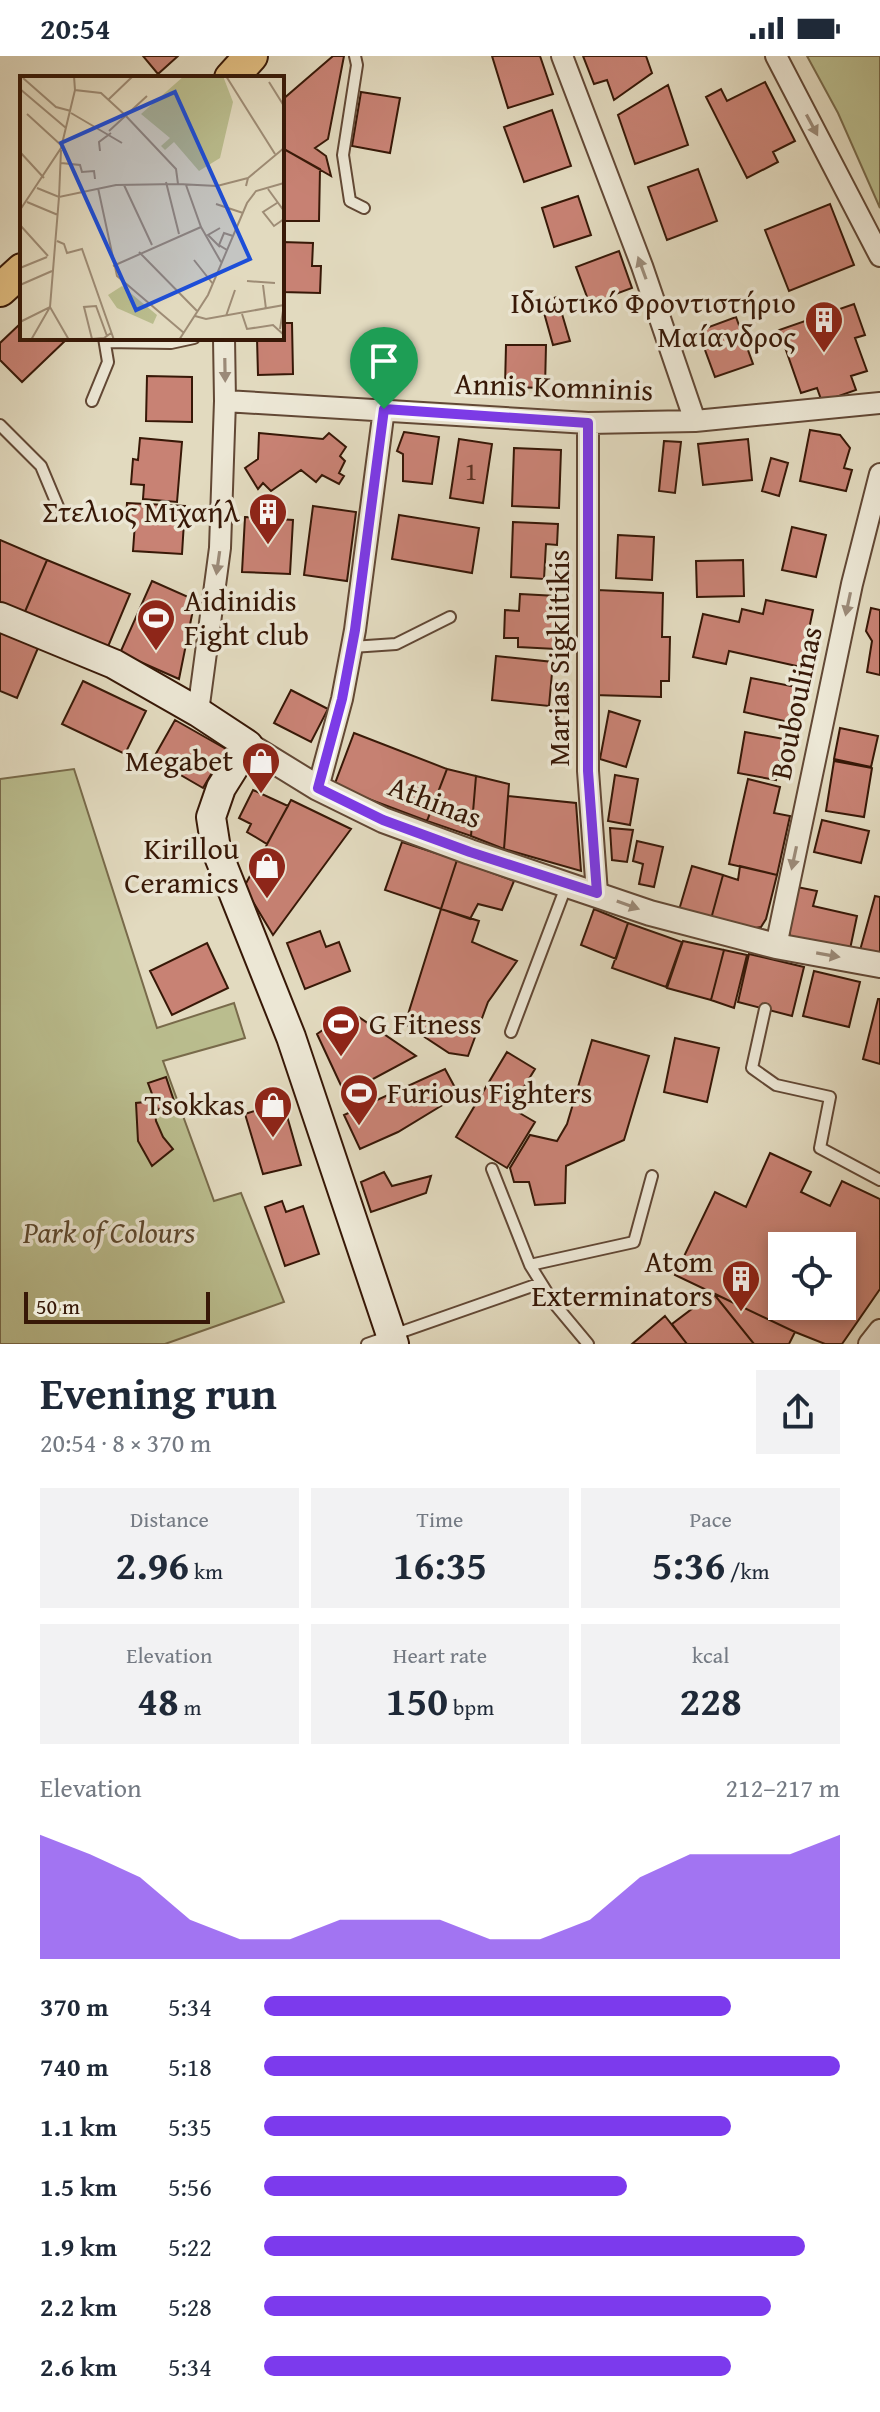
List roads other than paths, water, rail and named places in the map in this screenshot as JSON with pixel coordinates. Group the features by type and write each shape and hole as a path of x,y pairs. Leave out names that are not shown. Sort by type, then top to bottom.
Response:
{"main road":[{"path":"233,76 251,56"},
{"path":"0,290 20,272"},
{"name":"Athinas","path":"0,617 114,664 248,745"},
{"path":"248,745 221,788 211,817 216,849 291,1037 384,1341"}],"street":[{"path":"562,56 642,266 695,421"},
{"path":"776,56 880,256"},
{"path":"198,712 220,548 224,340"},
{"name":"Annis Komninis","path":"225,401 588,423 695,421 880,403"},
{"path":"318,788 342,699 352,647 384,409"},
{"name":"Marias Sigklitikis","path":"588,423 588,771 597,893"},
{"name":"Bouboulinas","path":"776,946 852,584 880,474"},
{"name":"Athinas","path":"248,745 318,788 383,820 650,913 776,946 880,965"},
{"path":"869,1344 880,1330"}],"lane":[{"path":"355,56 357,65 343,155 350,201 364,208"},
{"path":"92,401 108,362 105,340 171,343 185,340"},
{"path":"0,425 41,466 59,509"},
{"path":"352,647 396,644 450,617"},
{"path":"511,1032 567,884"},
{"path":"765,1009 752,1068 776,1085 830,1097 820,1148 880,1180"},
{"path":"492,1169 530,1265 553,1302 588,1344"},
{"path":"530,1265 634,1242 652,1176"},
{"path":"384,1341 541,1283"}],"place":[{"name":"Ιδιωτικό Φροντιστήριο Μαίανδρος","path":"824,354"},
{"name":"Στελιος Μιχαήλ","path":"268,546"},
{"name":"Aidinidis Fight club","path":"156,652"},
{"name":"Megabet","path":"261,795"},
{"name":"Kirillou Ceramics","path":"267,900"},
{"name":"G Fitness","path":"341,1058"},
{"name":"Furious Fighters","path":"359,1127"},
{"name":"Tsokkas","path":"273,1139"},
{"name":"Atom Exterminators","path":"741,1313"}],"park label":[{"name":"Park of Colours","path":"109,1233"}]}
